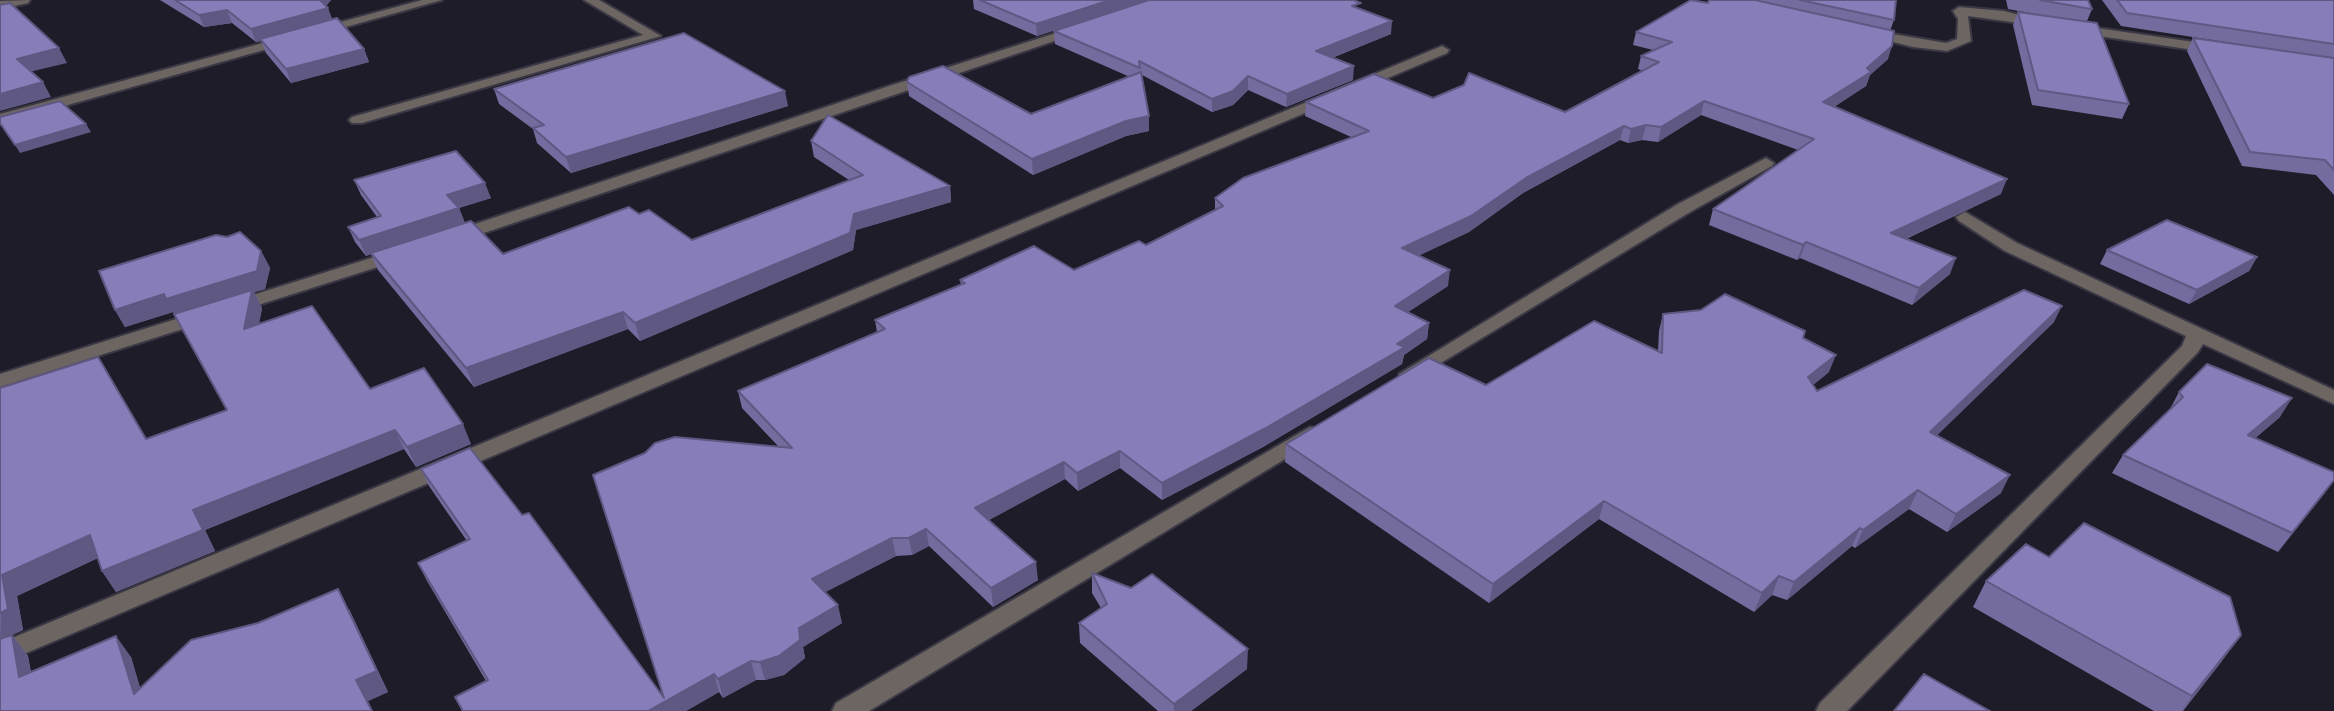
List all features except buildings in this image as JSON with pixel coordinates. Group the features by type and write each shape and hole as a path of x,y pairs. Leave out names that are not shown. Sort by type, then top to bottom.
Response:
{"street":[{"path":"0,5 24,0"},
{"path":"0,119 436,0"},
{"path":"357,120 654,36 590,0"},
{"path":"1853,30 1947,47 1964,41 1964,19 1960,6 2085,30 2225,50"},
{"path":"442,240 1096,25"},
{"path":"0,654 1442,50"},
{"path":"1393,384 1684,208 1766,163"},
{"path":"1965,217 2011,247 2334,398"},
{"path":"0,381 413,250"},
{"path":"1830,711 2191,348 2197,334"},
{"path":"846,711 1324,425"}]}
